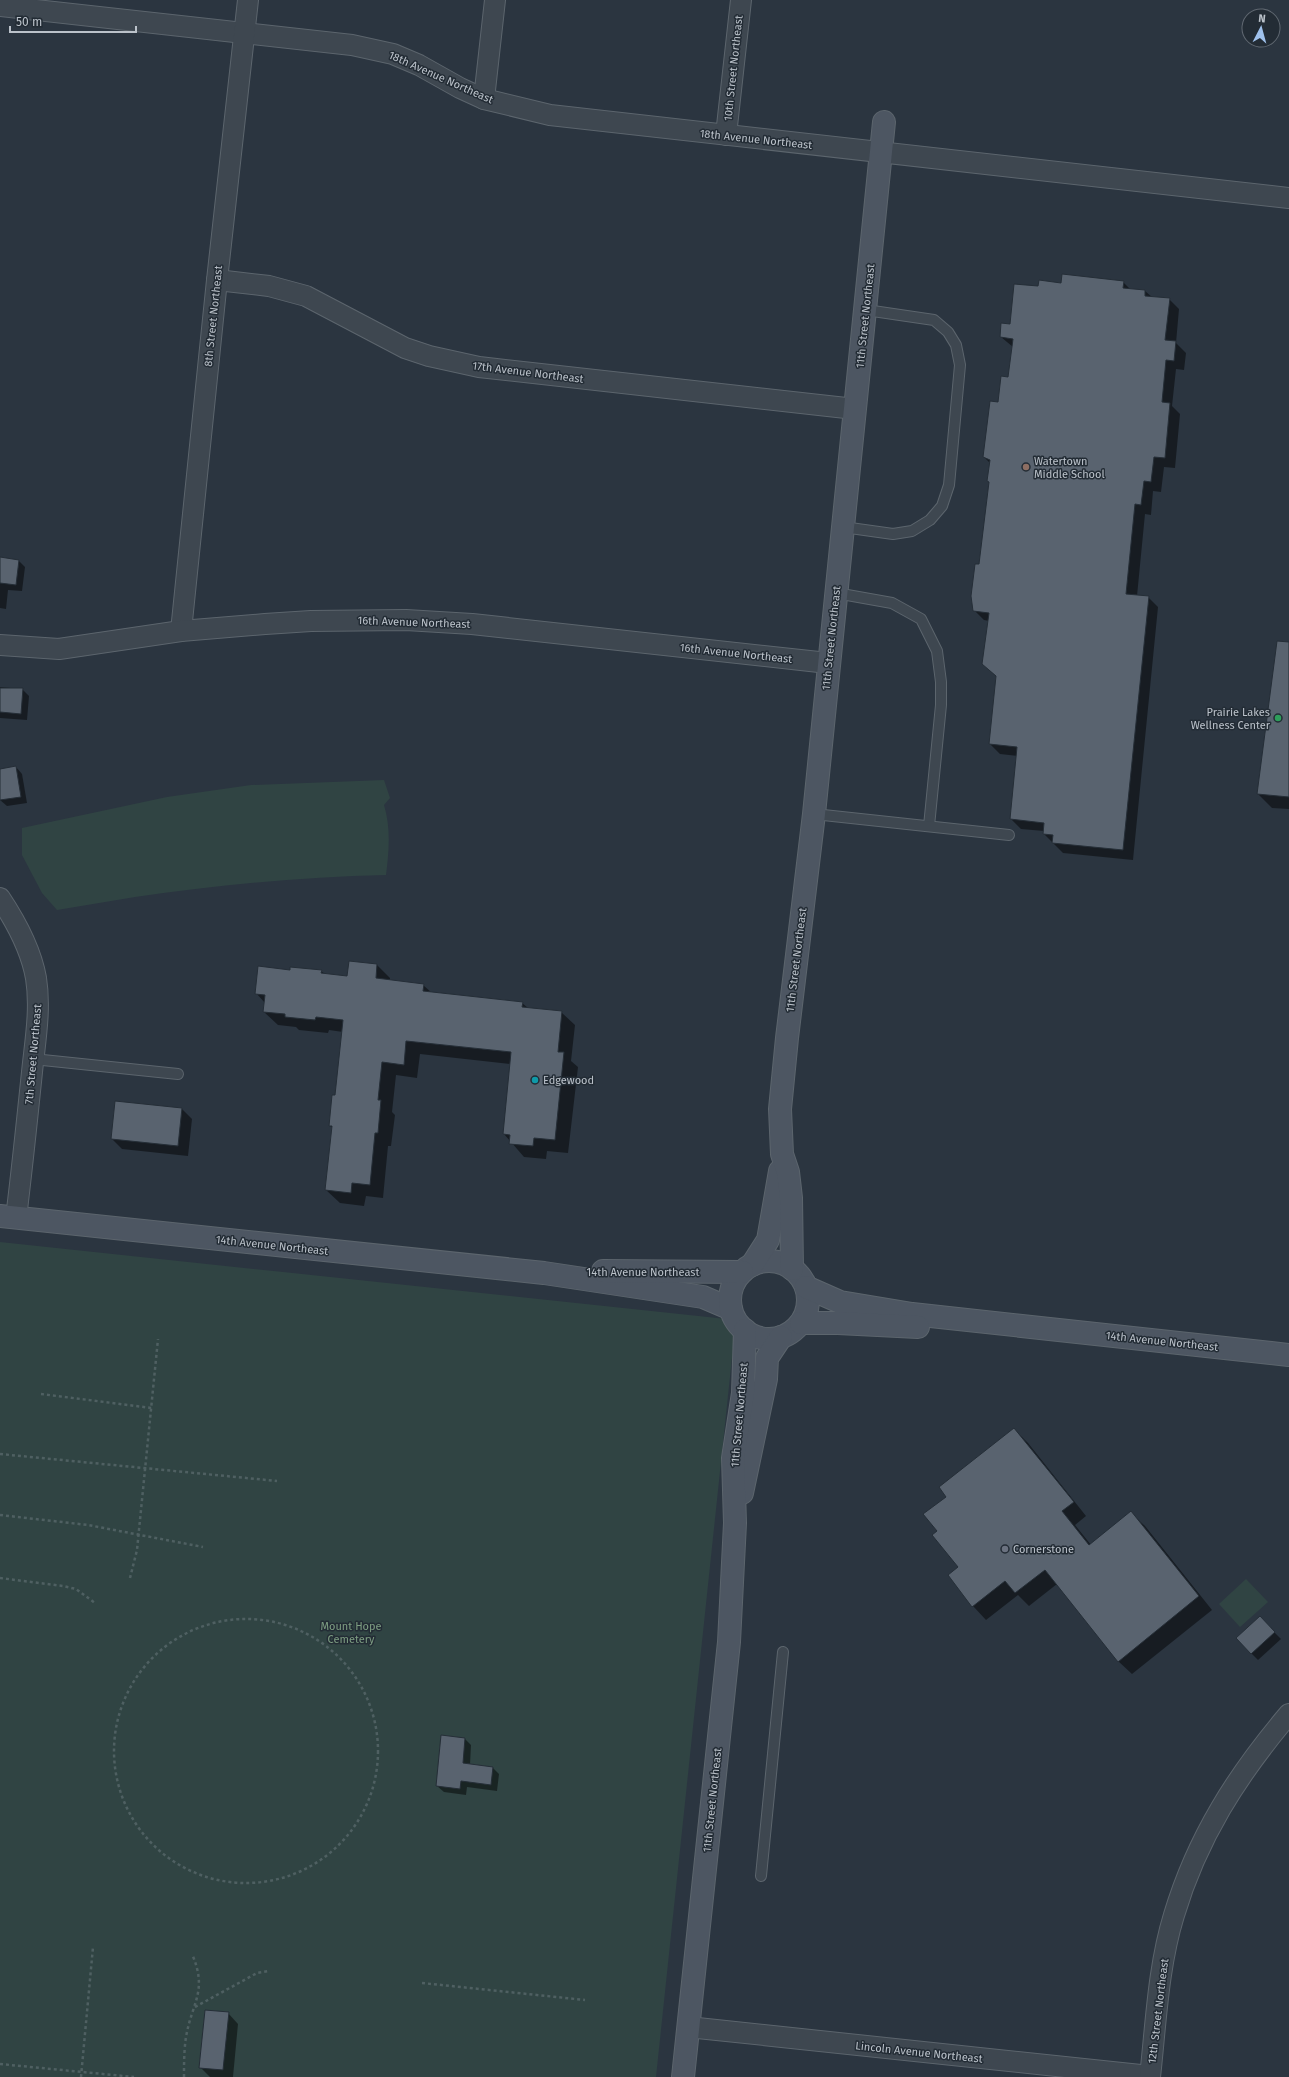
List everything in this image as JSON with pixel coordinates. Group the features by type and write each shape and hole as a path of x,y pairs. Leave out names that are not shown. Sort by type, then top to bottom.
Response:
{"street":[{"name":"8th Street Northeast","path":"181,631 217,280 248,0"},
{"path":"484,99 495,0"},
{"name":"10th Street Northeast","path":"726,135 741,0"},
{"name":"18th Avenue Northeast","path":"0,6 352,45 393,54 419,65 460,88 484,99 550,115 1289,198"},
{"name":"11th Street Northeast","path":"747,1268 768,1240 782,1154 780,1109 814,814 828,663 866,310 884,122"},
{"name":"17th Avenue Northeast","path":"217,280 269,286 306,296 405,348 429,356 472,366 855,409"},
{"name":"16th Avenue Northeast","path":"0,645 59,649 181,631 311,621 433,622 828,663"},
{"name":"7th Street Northeast","path":"0,898 16,925 26,946 36,978 37,1014 33,1059 8,1217"},
{"name":"11th Street Northeast","path":"782,1154 788,1172 791,1198 792,1268"},
{"name":"14th Avenue Northeast","path":"8,1217 544,1273 703,1297 731,1309"},
{"path":"762,1261 783,1263 792,1268 801,1277 806,1287 808,1300 806,1312 801,1323 792,1332 781,1337 768,1339 756,1337 745,1330 736,1321 731,1309 730,1296 734,1283 747,1268 762,1261"},
{"name":"14th Avenue Northeast","path":"544,1273 747,1268"},
{"name":"14th Avenue Northeast","path":"806,1287 840,1302 912,1314 1289,1355"},
{"name":"14th Avenue Northeast","path":"801,1323 838,1322 933,1328 1035,1327"},
{"name":"11th Street Northeast","path":"683,2077 729,1642 735,1524 733,1458 743,1393 745,1330"},
{"name":"11th Street Northeast","path":"735,1524 766,1379 767,1358 781,1337"},
{"name":"12th Street Northeast","path":"1150,2077 1159,1993 1166,1952 1174,1916 1190,1871 1224,1801 1245,1769 1289,1714"},
{"name":"Lincoln Avenue Northeast","path":"688,2027 1150,2077"}],"lane":[{"path":"843,527 893,534 912,531 930,520 942,506 949,485 960,365 956,345 948,332 934,320 866,310"},
{"path":"836,593 892,603 921,619 937,651 941,682 940,705 929,826"},
{"path":"814,814 1009,835"},
{"path":"33,1059 178,1074"},
{"path":"761,1876 783,1652"}],"path":[{"path":"130,1578 138,1535 158,1339"},
{"path":"41,1394 152,1408"},
{"path":"0,1454 145,1469 220,1474 277,1481"},
{"path":"0,1515 61,1521 203,1547"},
{"path":"0,1578 76,1589 95,1603"},
{"path":"243,1619 264,1621 300,1632 319,1643 349,1668 360,1684 372,1709 377,1730 378,1750 374,1772 367,1795 358,1817 342,1842 307,1870 289,1879 253,1885 217,1881 202,1877 172,1861 158,1848 132,1815 117,1779 114,1761 114,1743 122,1709 137,1678 150,1658 178,1638 201,1626 221,1620 243,1619"},
{"path":"81,2077 93,1947"},
{"path":"184,2077 186,2037 195,2007 200,1982 199,1970 192,1954"},
{"path":"195,2007 256,1974 269,1971"},
{"path":"422,1983 585,2000"},
{"path":"0,2064 134,2077"}],"green space":[{"path":"384,780 390,798 384,805 388,822 389,840 386,875 229,885 135,897 57,910 42,893 22,855 22,828 167,797 251,785"},
{"name":"Mount Hope Cemetery","path":"0,1242 736,1320 656,2077 0,2077"},
{"path":"1246,1579 1268,1602 1240,1627 1219,1604"}],"building":[{"path":"1062,274 1124,281 1123,288 1145,290 1145,296 1170,298 1165,340 1176,341 1174,361 1166,360 1162,402 1170,403 1165,458 1154,457 1151,482 1144,481 1141,505 1135,504 1126,594 1149,596 1123,850 1052,843 1053,835 1043,834 1044,823 1010,819 1017,747 989,744 996,676 982,664 989,613 973,611 971,596 975,564 979,564 989,482 987,481 990,460 983,457 990,401 998,402 1001,376 1008,377 1013,339 1000,337 1001,323 1010,324 1014,284 1038,286 1039,280 1061,283"},
{"path":"0,557 19,560 16,585 0,583"},
{"name":"Prairie Lakes Wellness Center","path":"1277,641 1289,642 1289,797 1257,794"},
{"path":"0,688 23,688 21,714 0,712"},
{"path":"16,766 21,797 0,800 0,769"},
{"name":"Edgewood","path":"349,961 377,964 376,978 424,984 423,991 523,1002 522,1007 562,1011 558,1052 564,1052 555,1140 534,1138 533,1146 509,1144 510,1135 503,1134 511,1052 406,1041 404,1065 382,1062 378,1100 381,1100 378,1133 375,1133 370,1185 352,1183 351,1193 325,1190 332,1126 329,1126 332,1095 335,1095 343,1020 316,1017 315,1020 285,1017 285,1014 263,1012 265,995 255,994 258,966 290,970 290,967 322,970 321,973 347,976"},
{"path":"115,1101 182,1108 178,1146 111,1139"},
{"name":"Cornerstone","path":"1014,1428 1074,1502 1062,1511 1089,1545 1131,1511 1199,1596 1118,1662 1045,1570 1015,1593 1005,1581 972,1607 948,1575 958,1567 932,1535 937,1531 923,1514 946,1497 939,1487"},
{"path":"1260,1616 1275,1632 1251,1654 1236,1638"},
{"path":"441,1735 465,1738 463,1763 493,1767 491,1785 461,1781 460,1789 436,1786"},
{"path":"205,2010 229,2012 223,2070 199,2068"}],"place":[{"name":"Watertown Middle School","path":"1026,467"},
{"name":"Prairie Lakes Wellness Center","path":"1278,718"},
{"name":"Edgewood","path":"535,1080"},
{"name":"Cornerstone","path":"1005,1549"}]}
